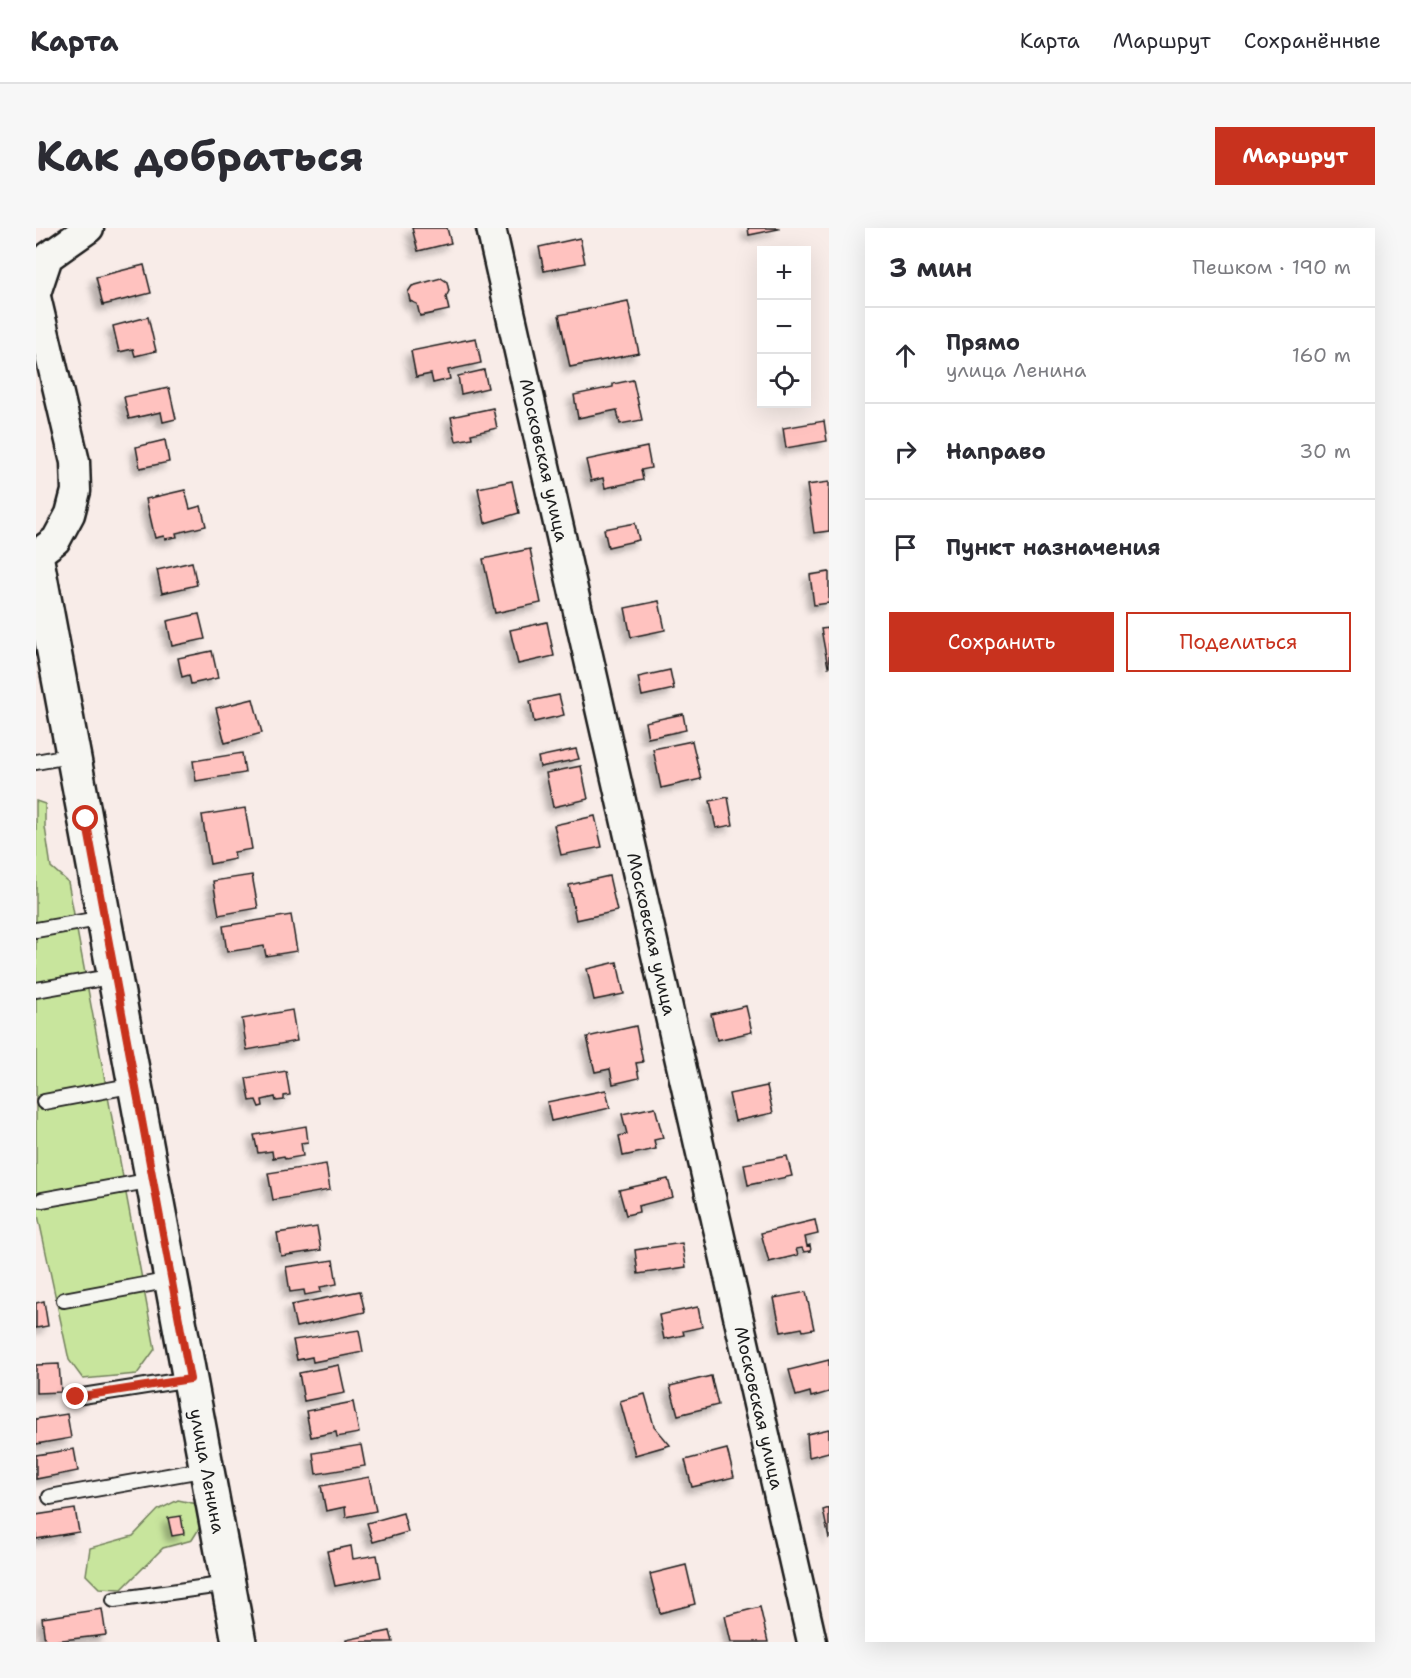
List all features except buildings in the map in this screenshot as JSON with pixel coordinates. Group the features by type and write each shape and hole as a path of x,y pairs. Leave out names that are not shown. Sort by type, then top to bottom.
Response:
{"main road":[{"name":"улица Ленина","path":"36,555 44,635 74,755 239,1642"}],"street":[{"path":"36,555 56,540 70,514 76,491 75,462 36,295 48,257 88,228"},
{"name":"Московская улица","path":"491,228 812,1642"}],"lane":[{"path":"36,762 74,755"},
{"path":"36,930 104,918"},
{"path":"36,990 115,976"},
{"path":"44,1102 135,1085"},
{"path":"42,1200 153,1180"},
{"path":"64,1300 171,1280"},
{"path":"76,1397 190,1379"},
{"path":"50,1497 207,1469"},
{"path":"114,1600 228,1584"}],"green space":[{"path":"36,801 45,804 45,827 51,867 68,882 155,1349 137,1374 83,1379 69,1360 36,1206"},
{"path":"178,1500 197,1504 202,1524 192,1540 163,1548 122,1589 99,1588 86,1575 90,1548 133,1536 158,1510"}],"route":[{"path":"76,1397 190,1379 86,819"}]}
